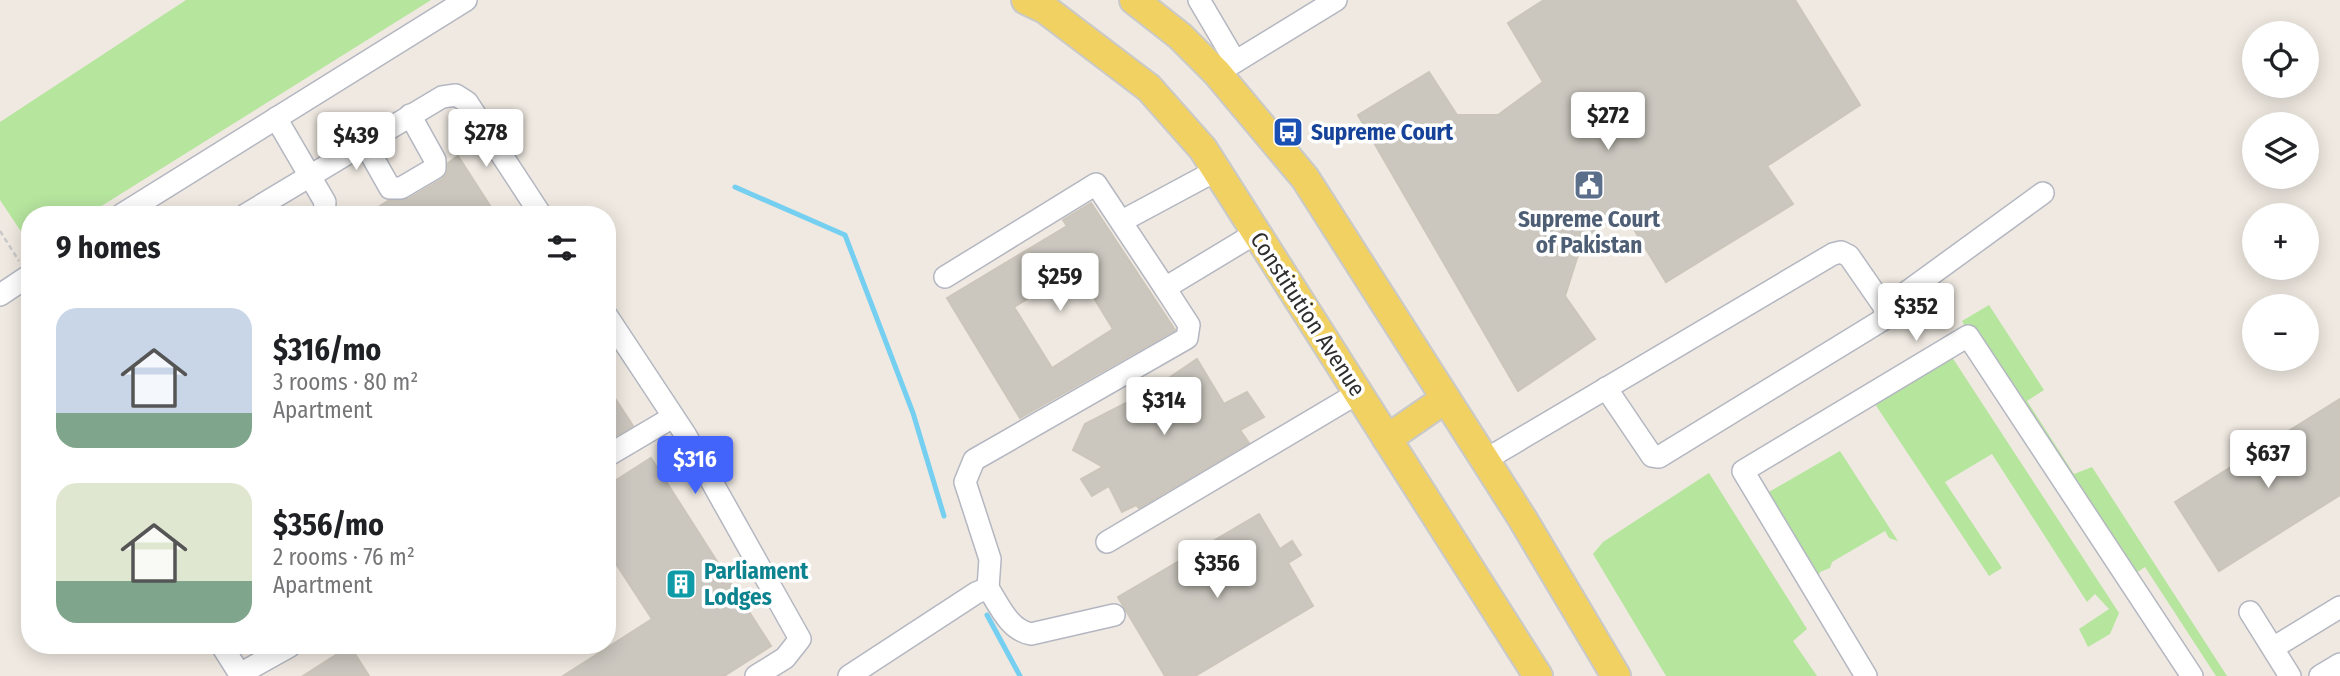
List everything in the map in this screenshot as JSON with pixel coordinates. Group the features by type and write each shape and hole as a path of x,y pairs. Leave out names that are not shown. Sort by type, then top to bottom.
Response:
{"main road":[{"name":"Constitution Avenue","path":"1026,0 1045,9 1149,88 1203,149 1538,676"},
{"path":"1135,0 1180,36 1226,67 1305,178 1485,460 1616,676"},
{"path":"1387,439 1445,399"}],"street":[{"path":"153,206 276,118 466,0"},
{"path":"1199,0 1226,67 1336,0"},
{"path":"259,206 410,115 442,97 456,95 467,102 535,206"},
{"path":"365,142 390,188 401,188 435,168 435,160 410,115"},
{"path":"276,118 310,174 325,206"},
{"path":"1122,221 1216,170"},
{"path":"945,277 1097,184 1189,325 1186,338 974,460 965,482 990,559 988,588 1012,624 1022,632 1031,634 1114,615"},
{"path":"1885,308 2043,193"},
{"path":"1165,288 1256,233"},
{"path":"1485,460 1606,388 1833,254 1841,252 1849,256 1885,308 1884,319 1660,457 1652,456 1606,388"},
{"path":"0,295 21,281"},
{"path":"616,330 673,417 800,639 785,658 755,676"},
{"path":"1866,676 1743,471 1968,336 2192,676"},
{"path":"1107,542 1358,393"},
{"path":"616,451 673,417"},
{"path":"849,676 988,588"},
{"path":"2273,648 2340,607"},
{"path":"2250,612 2290,676"},
{"path":"227,654 241,675 276,654"},
{"path":"2320,676 2340,664"}],"path":[{"path":"0,231 21,264"}],"green space":[{"path":"186,0 431,0 101,206 21,206 21,232 0,200 0,122"},
{"path":"1989,305 2044,390 2027,401 2074,474 2092,467 2227,676 2216,676 2145,567 2130,577 1967,330 1962,321"},
{"path":"1950,354 2119,613 2110,634 2088,647 2079,629 2109,609 2095,594 2087,602 1992,454 1945,482 2002,568 1989,576 1873,401"},
{"path":"1840,451 1898,541 1889,538 1885,531 1832,562 1830,568 1820,572 1817,579 1762,496"},
{"path":"1709,473 1807,629 1793,641 1817,676 1666,676 1593,554 1603,542"}],"building":[{"name":"Supreme Court of Pakistan","path":"1544,0 1795,0 1860,105 1767,166 1793,204 1666,282 1624,213 1583,239 1565,296 1595,339 1518,391 1358,115 1429,72 1457,115 1498,115 1543,82 1508,23"},
{"path":"458,156 490,206 380,206 388,201 408,199 442,179 447,174 448,163"},
{"path":"1091,203 1175,330 1020,418 947,298 1067,226 1063,220","holes":["1076,269 1113,329 1052,368 1014,307"]},
{"path":"1197,359 1224,404 1247,392 1264,417 1240,430 1249,443 1139,508 1136,505 1122,512 1109,486 1092,496 1081,479 1103,467 1073,450 1085,424 1132,400 1129,396 1152,384 1160,384"},
{"path":"2340,399 2340,495 2219,571 2175,502"},
{"path":"616,400 633,426 616,436"},
{"name":"Parliament Lodges","path":"651,458 771,646 724,676 563,676 597,654 616,654 616,642 652,619 616,564 616,480"},
{"path":"1259,514 1280,549 1292,541 1301,555 1288,563 1313,606 1195,676 1165,676 1118,597"},
{"path":"337,654 355,654 369,676 303,676"}],"waterway":[{"path":"735,187 845,235 913,413 944,516"},
{"path":"987,615 1020,676"}],"place":[{"name":"Supreme Court","path":"1288,132"},
{"name":"Supreme Court of Pakistan","path":"1589,185"},
{"name":"Parliament Lodges","path":"681,584"}]}
